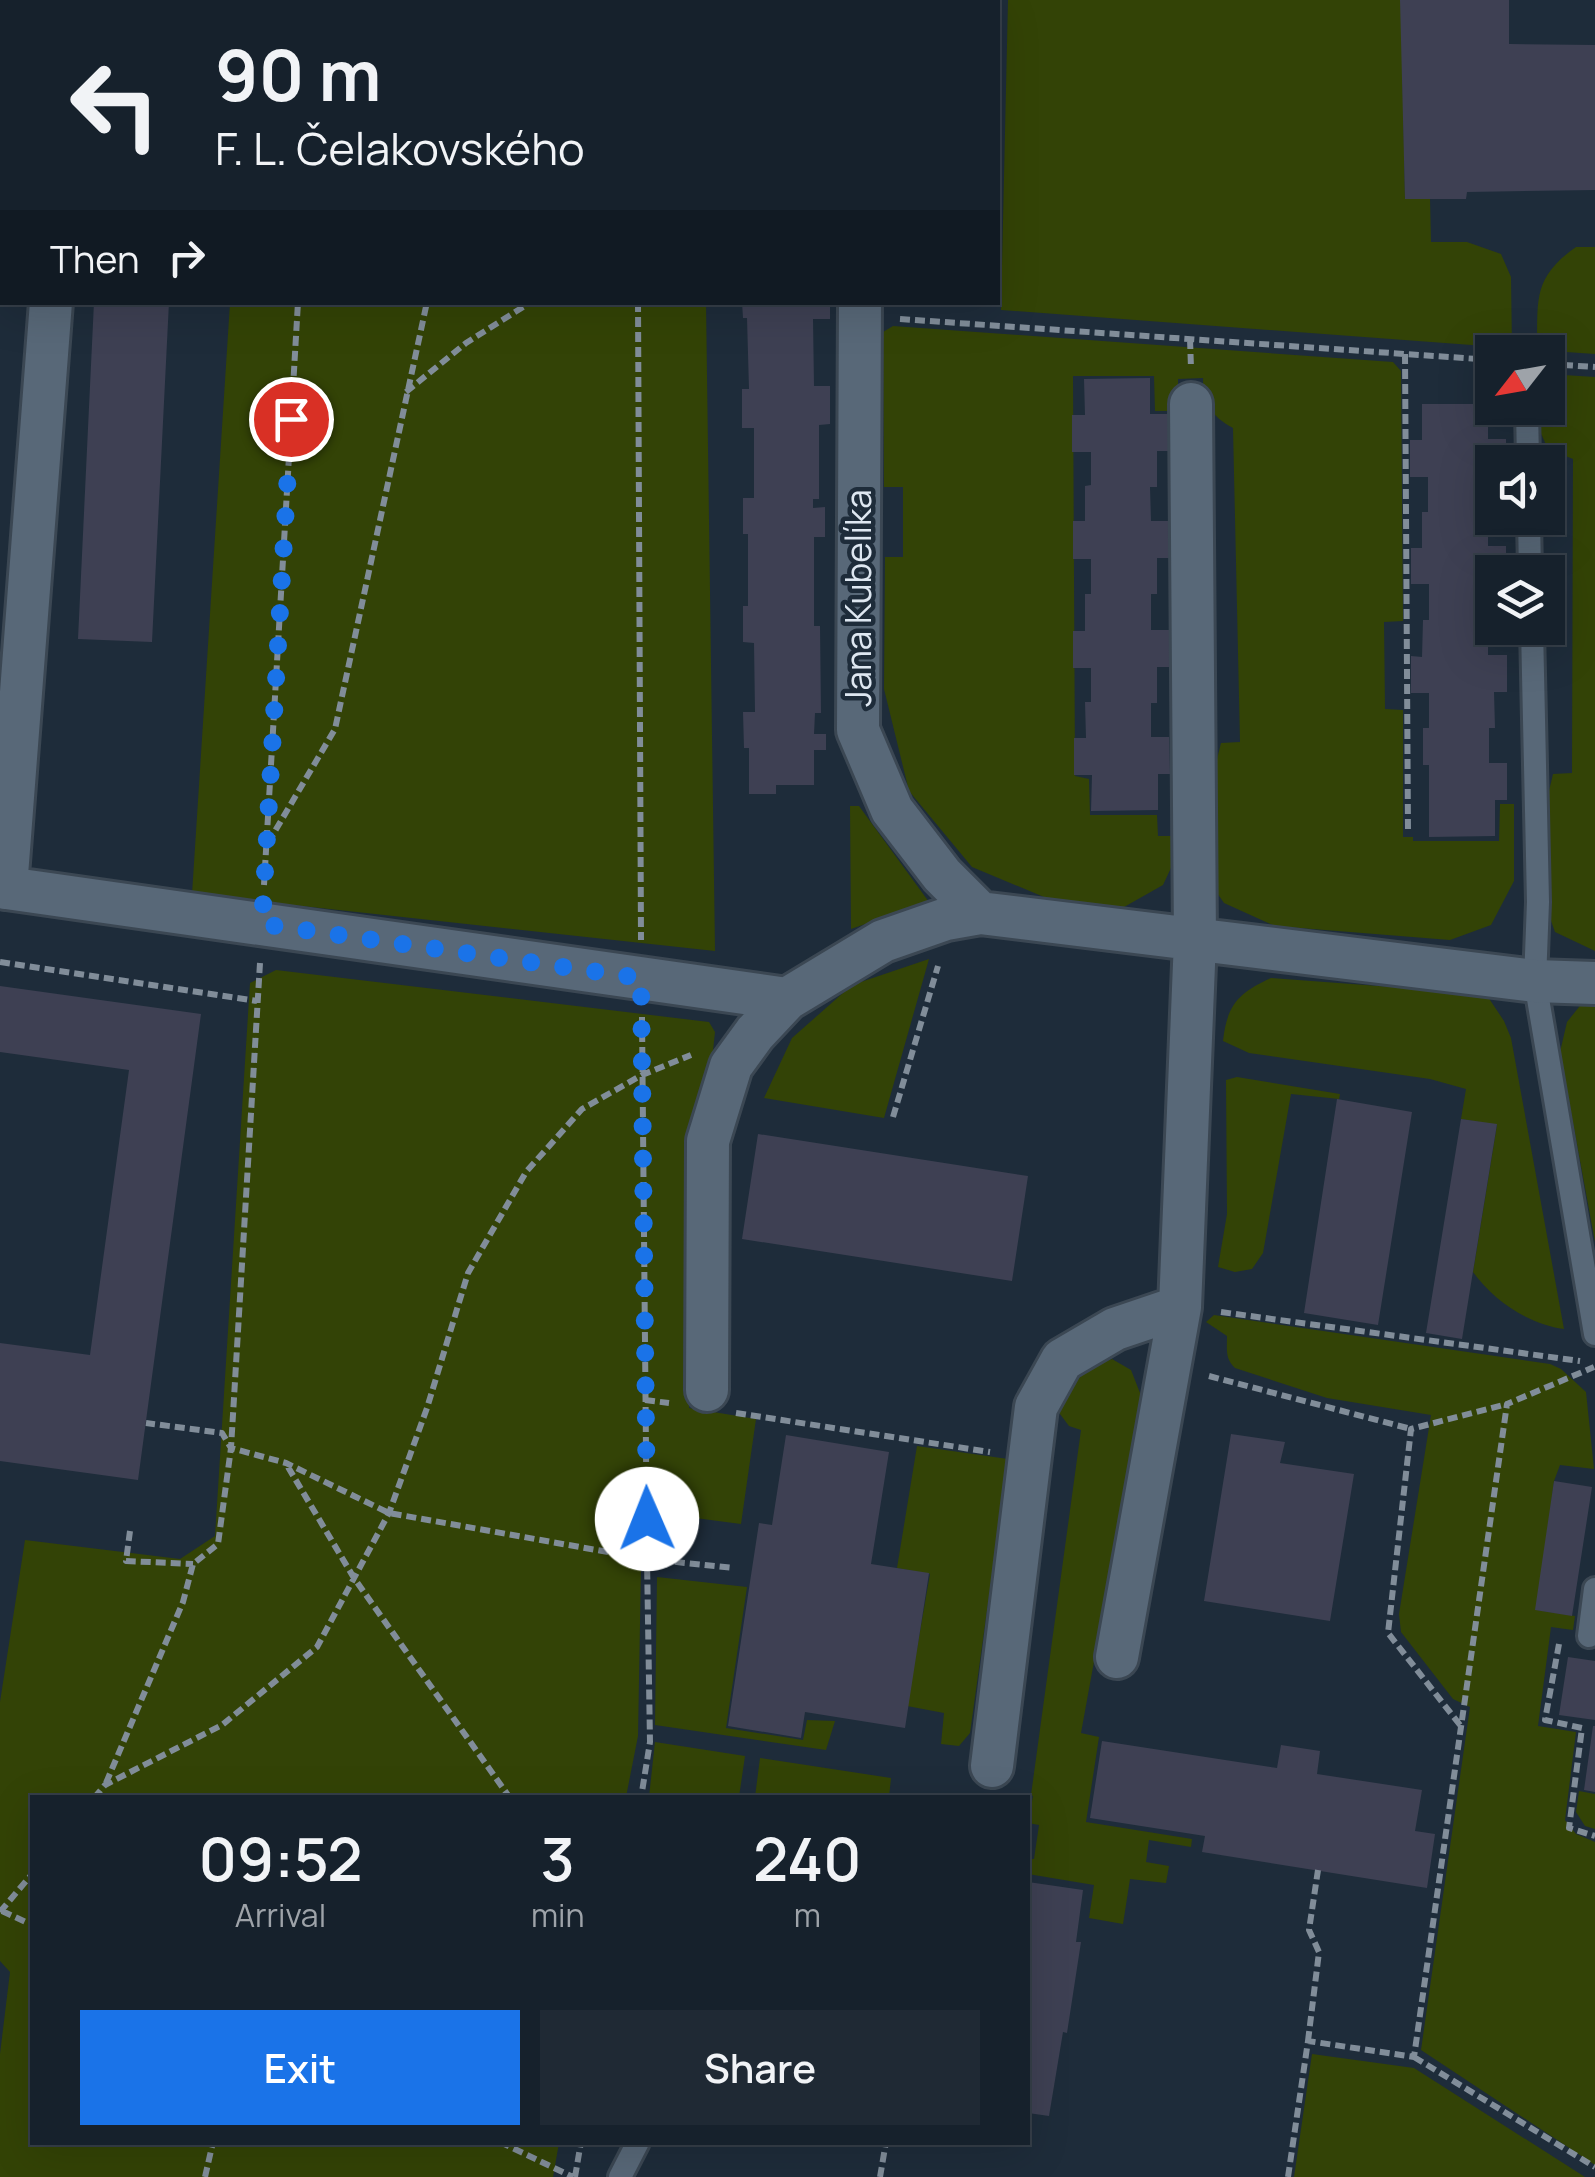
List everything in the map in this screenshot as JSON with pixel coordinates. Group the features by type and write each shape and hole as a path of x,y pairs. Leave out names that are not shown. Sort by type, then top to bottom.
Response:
{"street":[{"path":"51,305 3,888 787,999"},
{"name":"Jana Kubelíka","path":"860,309 858,730 892,810 942,875 980,913"},
{"path":"1117,1657 1180,1307 1195,940 1191,404"},
{"path":"703,1402 708,1141 730,1066 787,999 884,941 946,919 980,913 1534,981 1595,983"},
{"path":"992,1766 1036,1407 1062,1360 1115,1329 1180,1307"}],"lane":[{"path":"1532,645 1538,902 1534,981 1595,1334"},
{"path":"1589,1636 1595,1589"},
{"path":"620,2177 636,2145"}],"path":[{"path":"262,924 298,305"},
{"path":"266,845 334,729 426,305"},
{"path":"404,394 466,342 525,305"},
{"path":"638,305 650,1742 641,1795"},
{"path":"860,309 1475,359"},
{"path":"1405,354 1408,834"},
{"path":"1565,365 1595,367"},
{"path":"893,1117 943,950"},
{"path":"0,962 257,1000 231,1448 218,1544 193,1564 182,1602 105,1784 96,1795"},
{"path":"105,1784 222,1725 318,1646 389,1512 427,1408 468,1273 526,1172 582,1109 642,1075 704,1049"},
{"path":"1180,1307 1595,1365"},
{"path":"1170,1366 1411,1429 1506,1404 1595,1365"},
{"path":"646,1400 703,1402 1029,1458"},
{"path":"1414,2057 1506,1404"},
{"path":"146,1423 222,1433 231,1448 286,1464 389,1512 648,1559 734,1568"},
{"path":"1411,1429 1388,1633 1461,1726"},
{"path":"286,1464 354,1578 508,1795"},
{"path":"130,1531 126,1561 193,1564"},
{"path":"1589,1636 1561,1632 1545,1720 1582,1728 1569,1828 1595,1836"},
{"path":"1288,2177 1319,1952 1309,1930 1318,1870"},
{"path":"30,1876 1,1912 30,1924"},
{"path":"1308,2041 1414,2057 1595,2166"},
{"path":"205,2177 212,2145"},
{"path":"506,2145 574,2177 580,2145"},
{"path":"880,2177 885,2145"}],"green space":[{"path":"1008,0 1401,0 1405,199 1430,198 1431,242 1467,242 1501,254 1511,277 1512,335 1475,335 1475,345 1001,310"},
{"path":"1576,247 1595,247 1595,354 1565,352 1565,335 1537,335 1540,291 1551,269"},
{"path":"230,305 706,305 715,951 192,894"},
{"path":"893,326 1393,362 1401,371 1403,621 1384,622 1385,709 1403,710 1403,837 1413,837 1413,841 1499,841 1500,804 1514,804 1514,881 1491,925 1450,940 1275,926 1224,903 1215,890 1204,811 1221,743 1240,742 1233,428 1210,408 1203,378 1178,379 1178,440 1173,411 1155,411 1154,376 1073,376 1075,776 1089,779 1090,815 1157,815 1158,836 1179,836 1177,855 1163,885 1117,911 1075,910 972,867 909,791 884,689 885,557 903,557 903,487 884,487 883,332"},
{"path":"1565,375 1595,377 1595,951 1555,932 1538,884 1539,833 1553,774 1572,773 1573,459 1565,456 1565,445 1546,445 1538,427 1565,425"},
{"path":"850,806 859,806 929,902 851,929"},
{"path":"929,959 884,1118 764,1098 792,1038 852,985"},
{"path":"276,970 709,1022 715,1032 712,1060 693,1123 689,1408 756,1419 741,1524 642,1511 638,1736 626,1795 30,1795 30,2145 559,2145 553,2177 0,2177 0,2054 10,1972 0,1961 0,1702 25,1540 180,1559 215,1536 250,983"},
{"path":"1271,978 1486,994 1511,1038 1564,1329 1513,1310 1473,1272 1497,1125 1461,1119 1466,1089 1430,1079 1249,1053 1223,1041 1236,1002"},
{"path":"1583,1002 1595,1003 1595,1242 1560,1052 1567,1022"},
{"path":"1237,1077 1340,1094 1339,1099 1291,1094 1263,1253 1252,1269 1235,1272 1218,1267 1227,1214 1226,1080"},
{"path":"1214,1315 1550,1364 1586,1392 1594,1469 1560,1465 1554,1481 1537,1610 1575,1616 1573,1630 1551,1627 1538,1726 1576,1732 1565,1820 1576,1834 1595,1842 1595,2165 1421,2050 1470,1707 1453,1699 1401,1632 1399,1614 1431,1415 1327,1398 1235,1368 1228,1357 1227,1336 1206,1322"},
{"path":"1112,1359 1131,1370 1142,1398 1081,1733 1099,1737 1086,1822 1192,1839 1191,1847 1149,1840 1146,1862 1169,1866 1166,1883 1130,1879 1123,1924 1089,1918 1094,1885 1030,1874 1039,1825 1030,1823 1031,1795 1081,1430 1069,1426 1057,1410 1078,1378"},
{"path":"917,1446 1008,1459 970,1733 959,1746 941,1744 944,1713 907,1706 930,1574 897,1568"},
{"path":"657,1577 747,1587 726,1728 803,1740 807,1720 835,1721 826,1750 655,1725"},
{"path":"655,1742 745,1756 739,1795 649,1795"},
{"path":"760,1758 891,1778 889,1795 755,1795"},
{"path":"1579,1791 1595,1794 1595,1829 1585,1826 1576,1812"},
{"path":"1312,2054 1414,2068 1585,2177 1294,2177"}],"building":[{"path":"1400,0 1509,0 1509,44 1595,45 1595,190 1467,192 1466,199 1405,199"},
{"path":"94,305 169,305 152,642 78,639"},
{"path":"742,305 830,305 830,319 813,319 814,386 830,386 830,424 819,425 819,499 813,499 813,508 825,507 825,537 814,537 814,626 820,626 821,713 815,713 814,734 826,734 826,750 814,750 814,785 776,785 776,794 749,794 749,748 744,748 743,712 755,712 754,643 743,642 743,606 748,606 748,534 743,534 743,498 754,498 754,428 742,428 742,389 749,389 747,318 743,318"},
{"path":"1150,378 1150,414 1168,414 1168,451 1157,451 1157,487 1150,487 1151,521 1169,521 1169,558 1157,558 1151,630 1169,630 1169,667 1157,667 1157,703 1151,703 1151,737 1169,737 1170,774 1158,774 1158,810 1091,811 1092,775 1074,775 1074,738 1086,738 1085,702 1091,702 1091,668 1073,668 1073,631 1085,631 1085,594 1091,594 1091,559 1073,559 1073,521 1085,521 1085,486 1091,485 1091,452 1072,452 1072,415 1085,415 1084,379"},
{"path":"1422,404 1475,404 1475,425 1488,425 1488,439 1506,439 1506,445 1475,445 1475,535 1488,535 1488,546 1506,546 1506,555 1475,555 1475,645 1488,645 1488,655 1507,655 1507,692 1494,692 1495,728 1489,728 1489,763 1507,763 1507,800 1495,800 1495,836 1429,837 1429,765 1423,765 1423,728 1429,728 1429,693 1411,693 1411,656 1422,657 1423,620 1429,620 1429,584 1411,584 1411,548 1422,548 1422,512 1428,512 1428,477 1410,477 1410,440 1422,440"},
{"path":"0,986 201,1014 138,1480 0,1461 0,1343 90,1355 129,1070 0,1052"},
{"path":"1337,1099 1412,1112 1378,1325 1304,1313"},
{"path":"1461,1119 1497,1124 1462,1339 1426,1333"},
{"path":"758,1134 1028,1176 1012,1281 742,1239"},
{"path":"1231,1434 1285,1442 1280,1463 1354,1474 1330,1621 1204,1601"},
{"path":"786,1435 889,1452 871,1564 929,1573 905,1728 805,1712 801,1738 728,1726 759,1523 772,1525"},
{"path":"1554,1481 1592,1487 1572,1616 1535,1610"},
{"path":"1568,1657 1595,1661 1595,1720 1559,1715"},
{"path":"1595,1726 1595,1792 1584,1790"},
{"path":"1102,1741 1277,1768 1281,1745 1320,1751 1317,1774 1422,1790 1415,1831 1435,1834 1427,1888 1202,1852 1205,1836 1090,1818"},
{"path":"1030,1882 1083,1890 1076,1942 1081,1942 1049,2116 1030,2113"}],"route":[{"path":"291,419 262,924 641,978 647,1519"}]}
